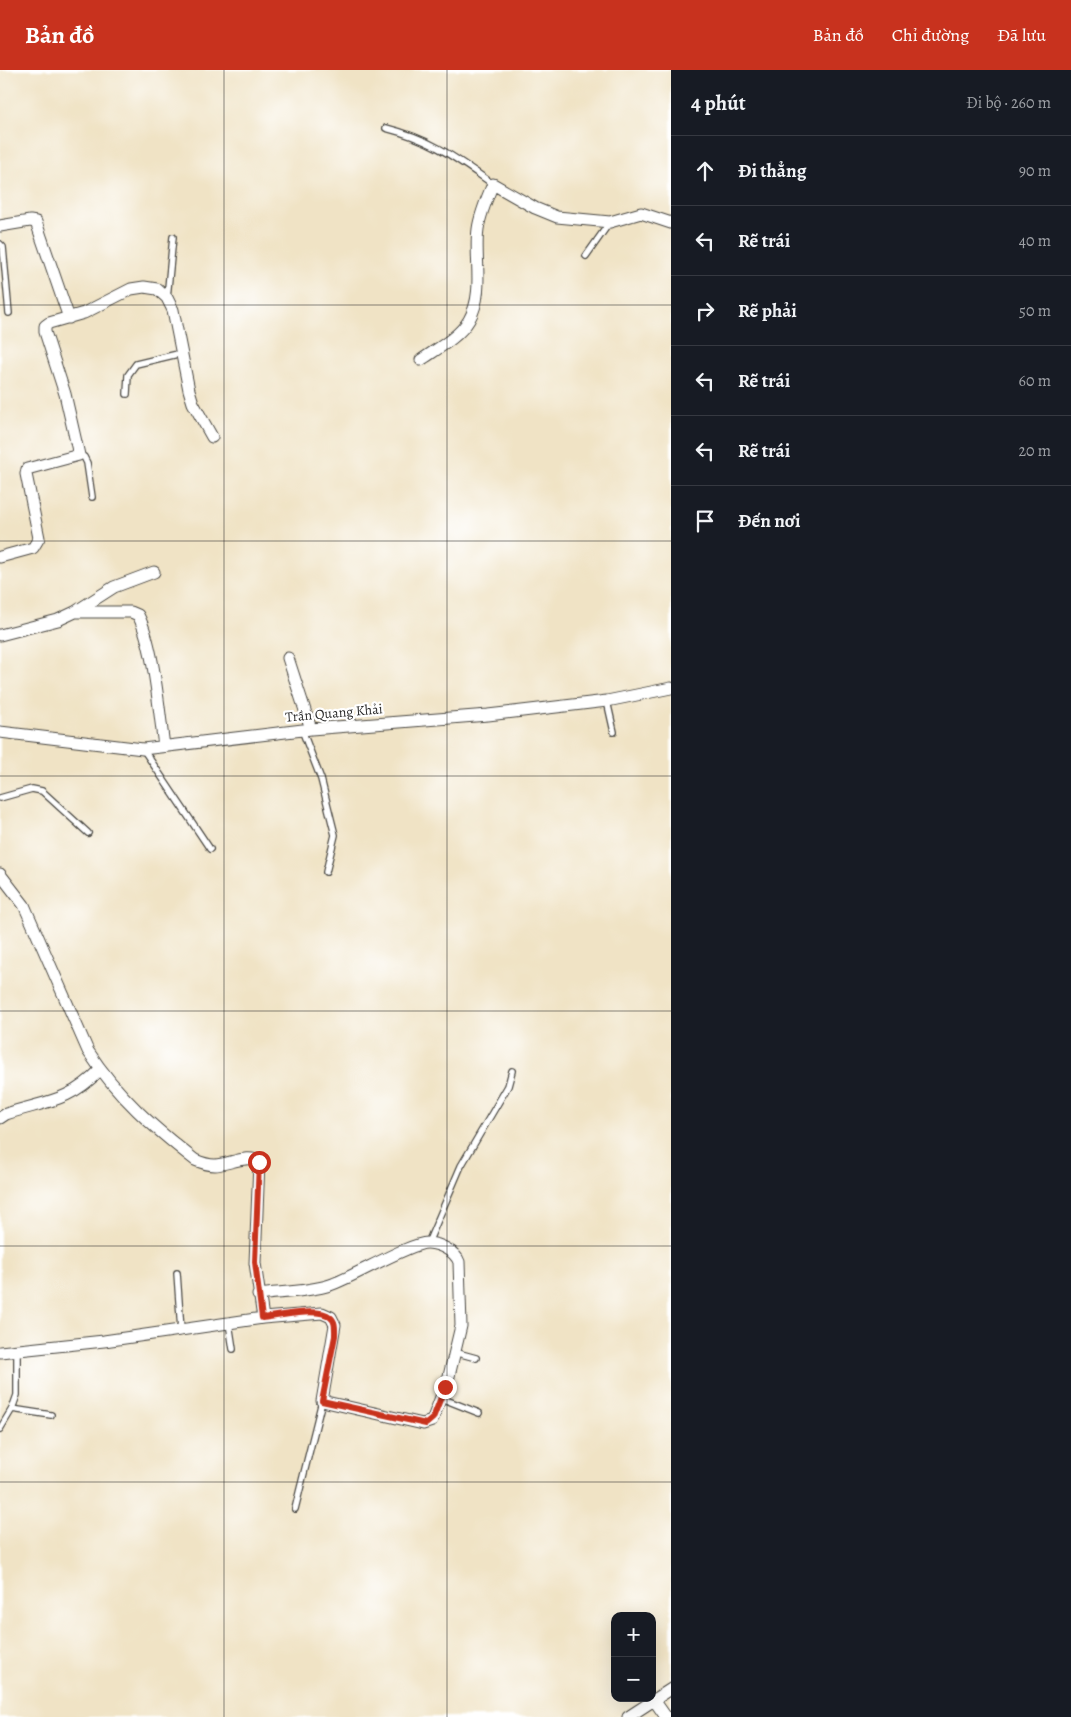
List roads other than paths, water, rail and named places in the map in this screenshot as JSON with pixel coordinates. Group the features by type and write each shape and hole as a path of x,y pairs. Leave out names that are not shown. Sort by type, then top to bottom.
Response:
{"street":[{"path":"421,360 458,333 468,321 479,289 476,265 478,228 493,184 546,214 557,217 610,222 641,213 671,224"},
{"path":"0,226 30,220 36,222 69,318"},
{"path":"0,557 33,548 39,538 26,474 27,469 79,455 65,394 45,332 45,326 49,322 84,313 131,289 144,286 156,289 167,298 173,310 193,403 212,437"},
{"path":"0,635 58,620 75,612 114,587 154,572"},
{"path":"75,612 131,612 138,615 143,625 155,683 164,746"},
{"path":"288,658 307,730"},
{"name":"Trần Quang Khải","path":"0,732 143,748 307,730 479,716 607,701 671,688"},
{"path":"0,874 24,905 80,1034 100,1070 148,1123 195,1160 206,1164 218,1165 252,1158 259,1162 255,1262 262,1318"},
{"path":"0,1118 6,1114 70,1094 85,1085 100,1070"},
{"path":"0,1352 104,1341 262,1318 312,1312 322,1313 331,1317 335,1325 335,1336 322,1401 426,1424 433,1418 441,1398 454,1352 462,1315 459,1262 457,1256 451,1251 428,1243 412,1247 330,1285 258,1295"},
{"path":"656,1699 671,1689"},
{"path":"628,1717 651,1702"},
{"path":"655,1702 666,1717"}],"lane":[{"path":"386,128 414,135 435,144 493,184"},
{"path":"586,256 610,222"},
{"path":"167,298 173,237"},
{"path":"0,244 3,247 9,313"},
{"path":"127,394 128,375 136,364 182,353"},
{"path":"79,455 84,457 87,463 92,497"},
{"path":"607,701 614,732"},
{"path":"307,730 335,835 326,872"},
{"path":"143,748 210,849"},
{"path":"0,798 32,789 42,791 88,833"},
{"path":"428,1243 462,1166 508,1086 512,1071"},
{"path":"177,1273 181,1330"},
{"path":"229,1323 233,1349"},
{"path":"0,1429 12,1409 17,1395 17,1350"},
{"path":"454,1352 476,1358"},
{"path":"441,1398 479,1413"},
{"path":"294,1509 322,1401"},
{"path":"12,1409 51,1415"}]}
